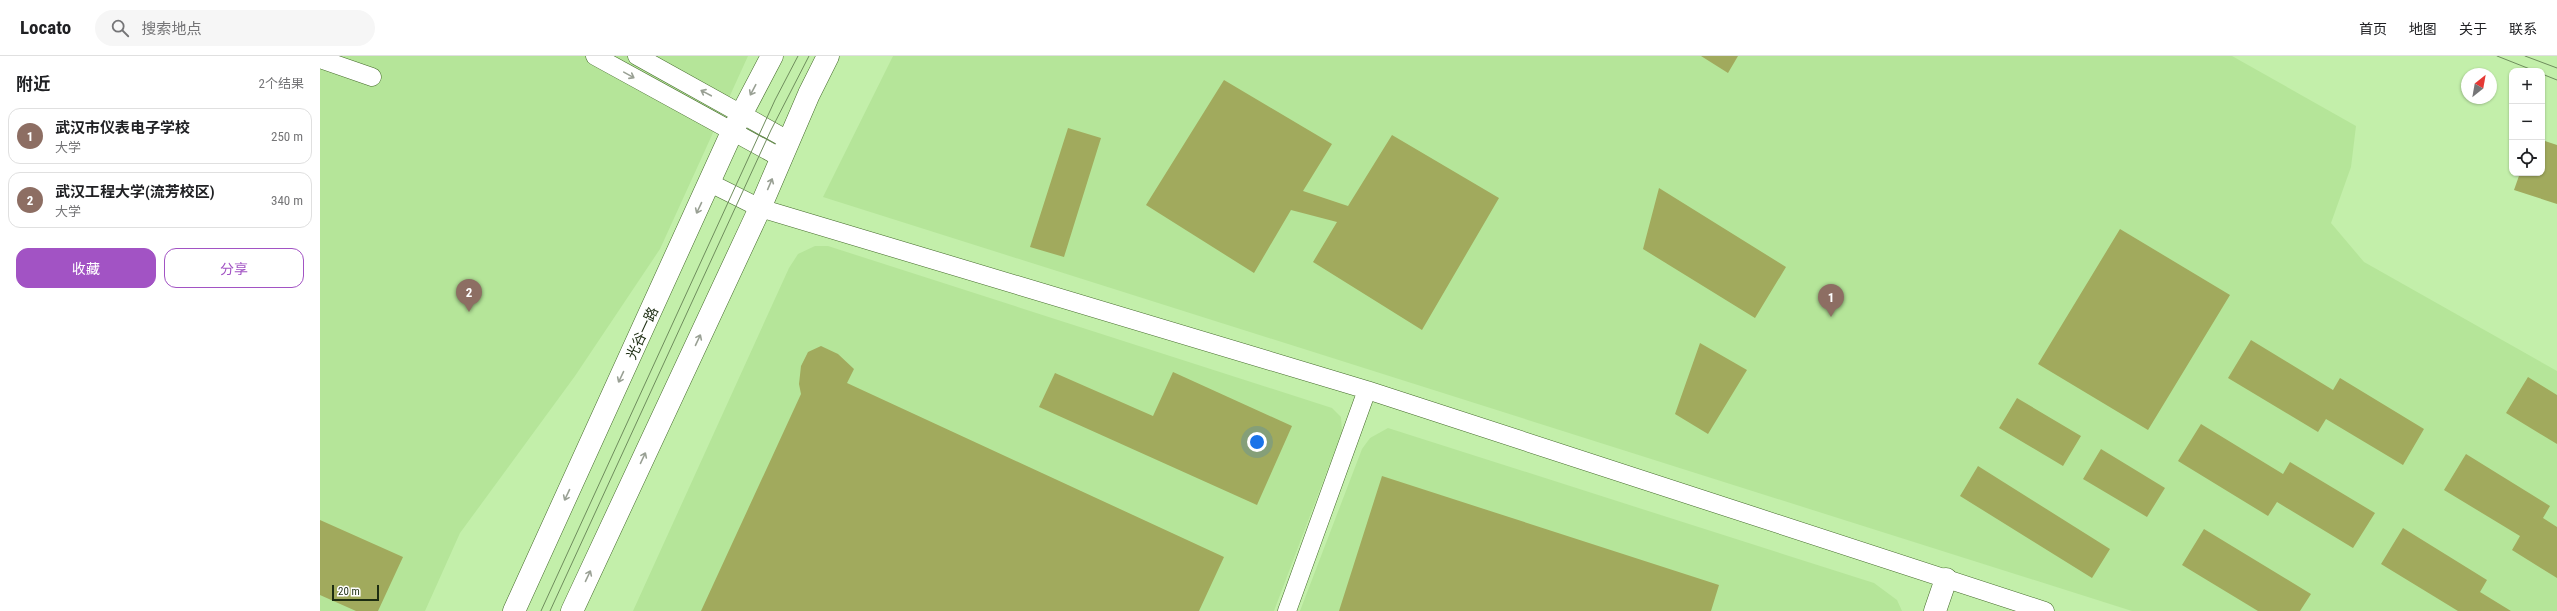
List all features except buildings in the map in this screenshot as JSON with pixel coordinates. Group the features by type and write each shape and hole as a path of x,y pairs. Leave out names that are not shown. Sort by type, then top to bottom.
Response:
{"main road":[{"name":"光谷一路","path":"514,611 710,184 732,132 772,56"},
{"path":"572,611 760,208 785,149 828,56"},
{"path":"1935,611 1946,578"}],"street":[{"path":"595,56 732,132 785,149"},
{"path":"637,56 741,113 785,149"},
{"path":"320,59 372,77"},
{"path":"710,184 760,208 1366,390 2045,611"},
{"path":"1287,611 1366,390"}],"shaded area":[{"path":"320,56 748,56 660,249 575,376 460,533 425,611 320,611"},
{"path":"893,56 2232,56 2356,126 2351,167 2331,223 2364,262 2557,371 2557,611 2132,611 823,197"},
{"path":"815,246 828,246 1332,408 1341,417 1342,431 1274,611 633,611 789,268 798,254"},
{"path":"1388,428 1874,583 1897,600 1902,611 1300,611 1362,449 1370,438"}],"tram line":[{"path":"541,611 775,100 798,56"},
{"path":"550,611 771,130 809,56"},
{"path":"2497,56 2527,68"},
{"path":"2525,56 2557,68"},
{"path":"2545,75 2557,80"}],"place":[{"name":"武汉工程大学(流芳校区)","path":"469,312"},
{"name":"武汉市仪表电子学校","path":"1831,317"}]}
